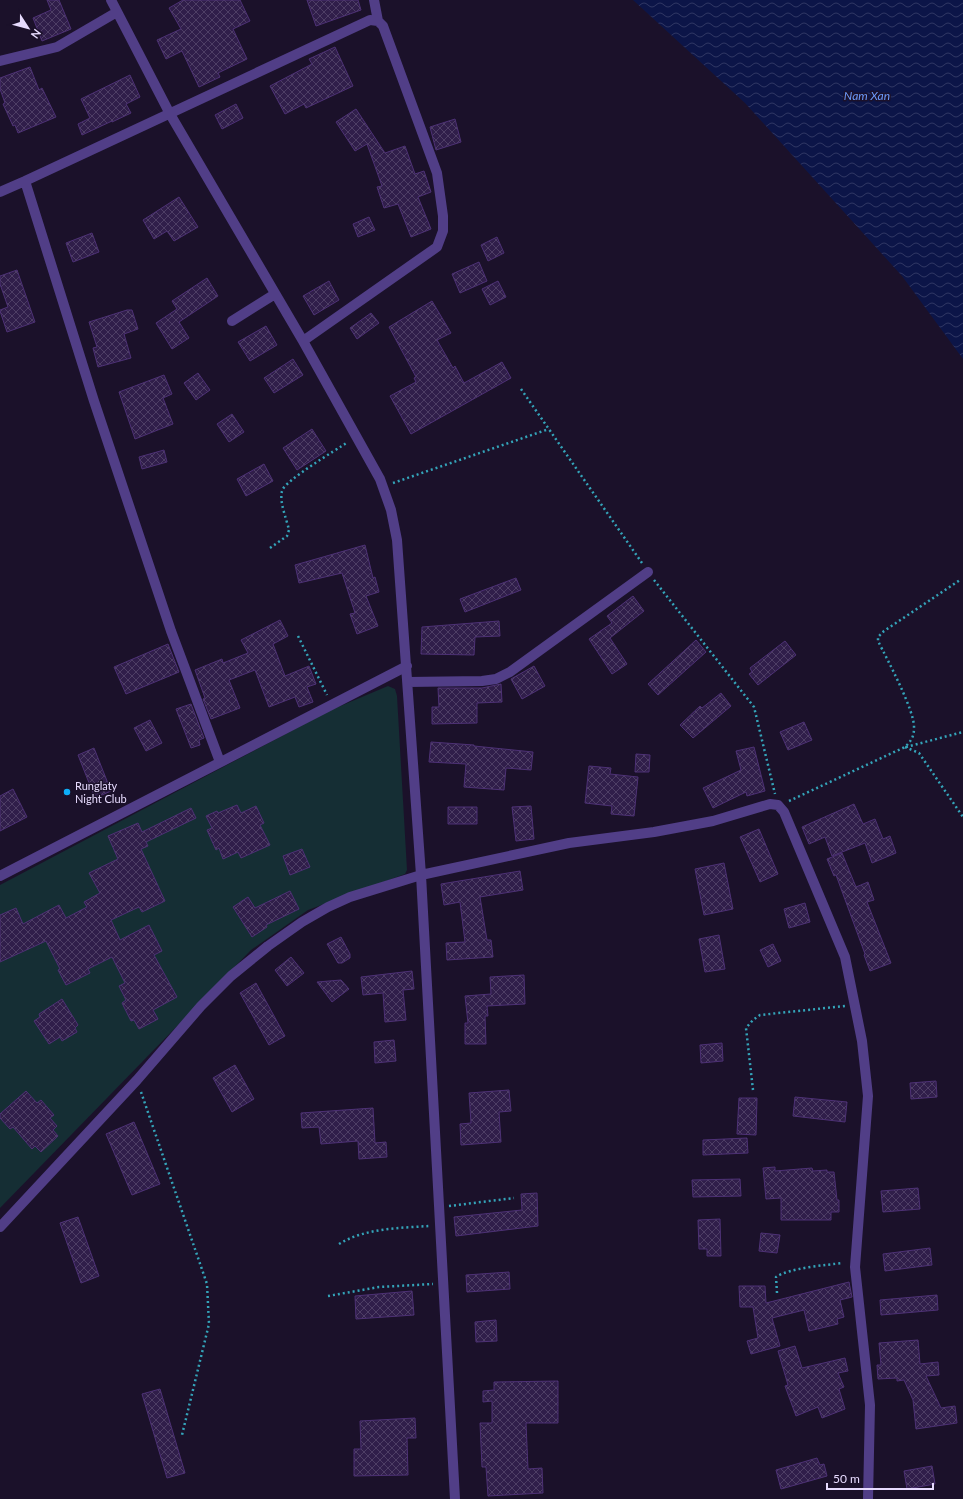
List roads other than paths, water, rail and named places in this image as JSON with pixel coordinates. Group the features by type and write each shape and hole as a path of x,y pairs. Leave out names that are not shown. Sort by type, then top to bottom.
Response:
{"street":[{"path":"111,0 170,114 276,294 380,479 392,510 397,540 421,875 454,1499"},
{"path":"303,341 437,247 443,231 443,216 437,173 383,26 378,21 374,0"},
{"path":"0,61 57,47 117,12"},
{"path":"0,192 370,20 378,21"},
{"path":"25,181 94,401 166,616 220,762"},
{"path":"232,322 276,294"},
{"path":"408,682 482,681 496,679 510,672 648,572"},
{"path":"0,876 407,666"},
{"path":"0,1227 137,1080 201,1006 232,976 268,946 302,922 328,907 350,897 421,875 569,843 654,832 713,821 770,804 778,805 784,812 845,957 862,1041 868,1096 856,1261 870,1405 868,1499"}],"water":[{"name":"Nam Xan","path":"633,0 963,0 963,359 902,276 745,103"}],"place":[{"name":"Runglaty Night Club","path":"67,792"}]}
